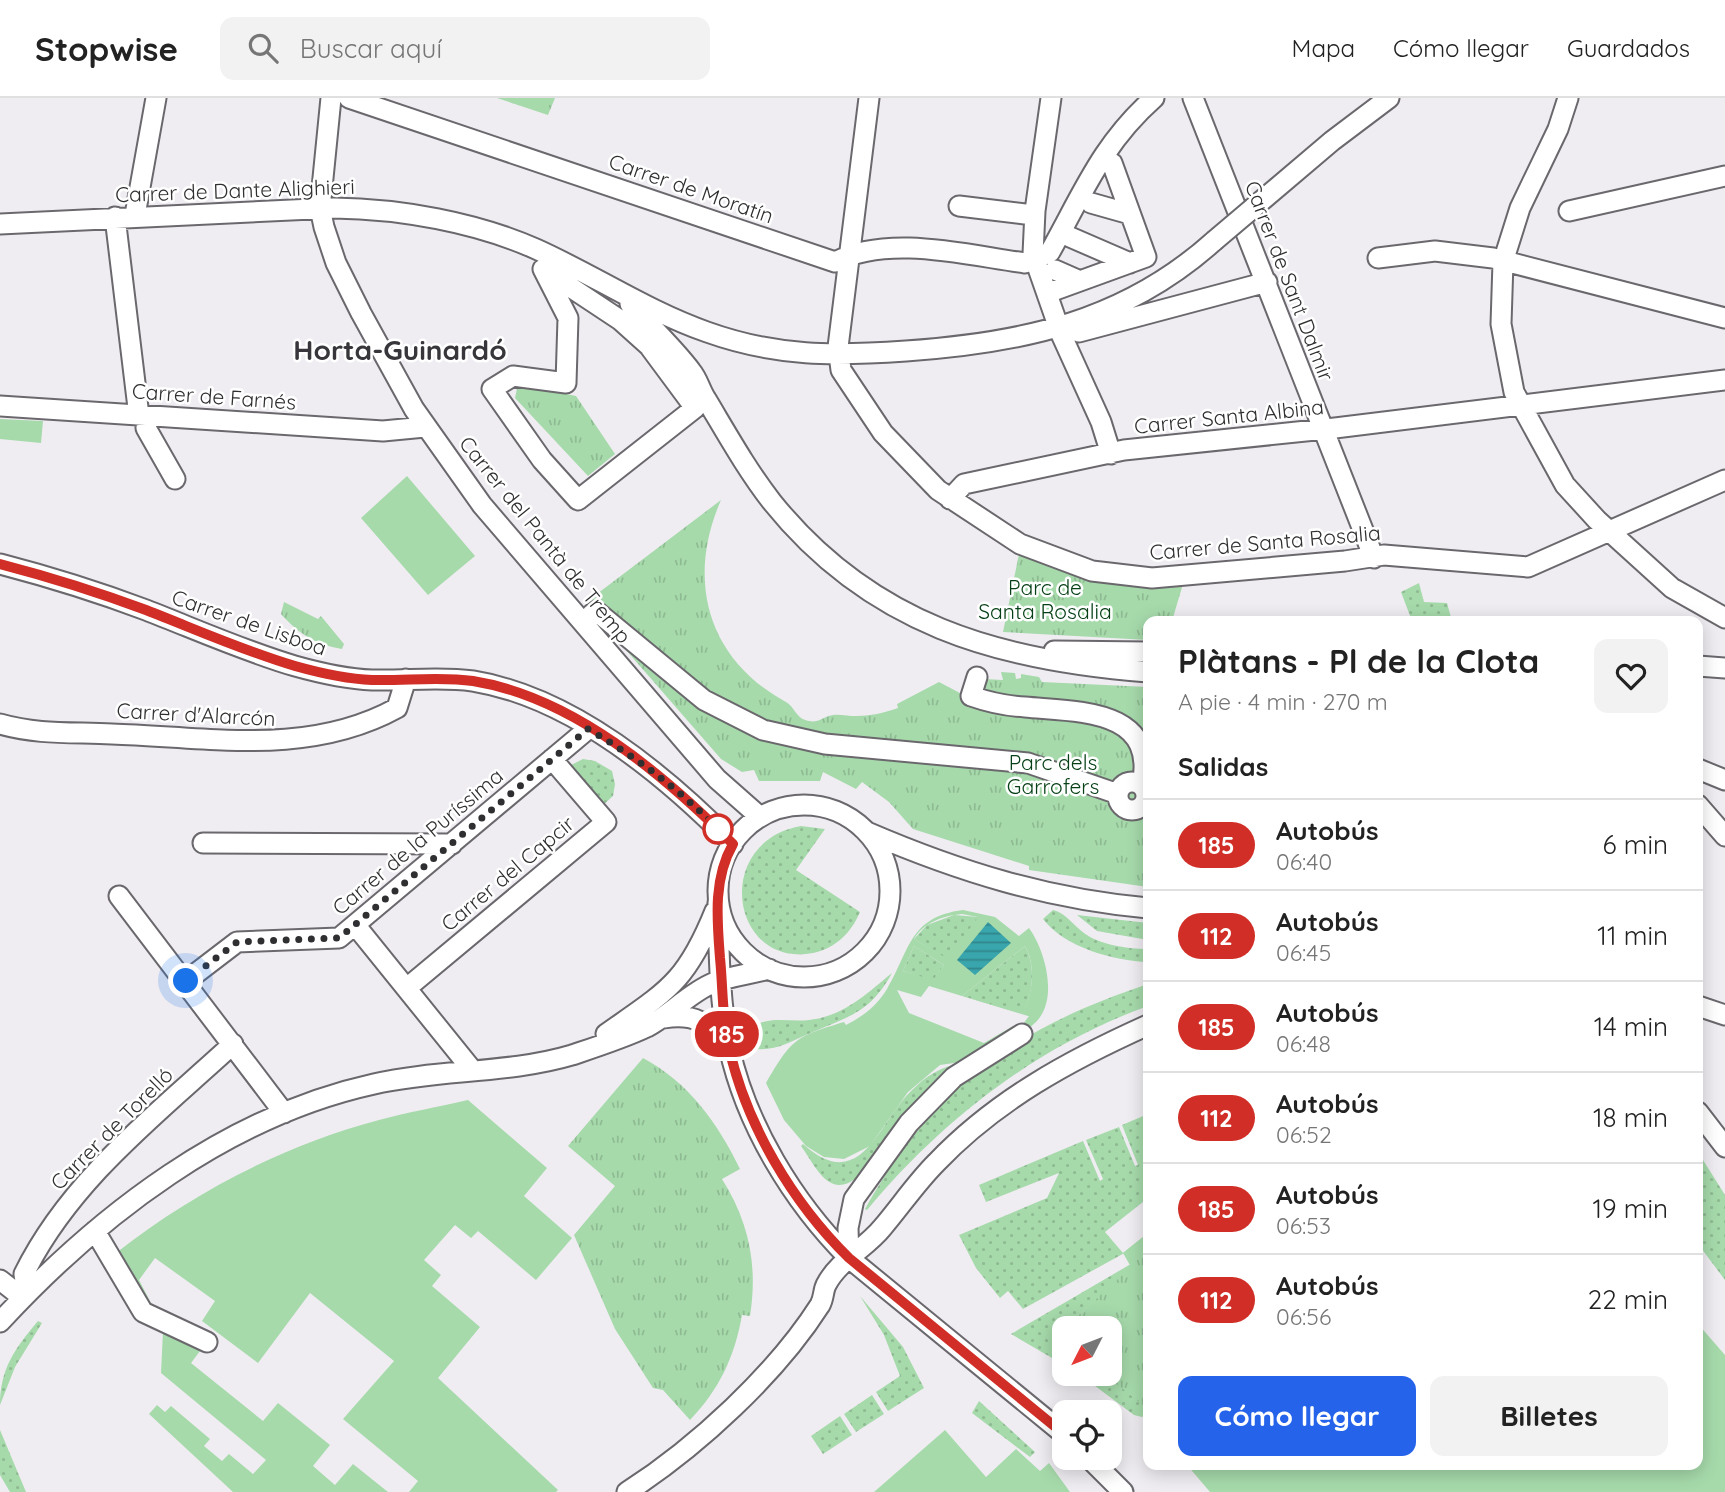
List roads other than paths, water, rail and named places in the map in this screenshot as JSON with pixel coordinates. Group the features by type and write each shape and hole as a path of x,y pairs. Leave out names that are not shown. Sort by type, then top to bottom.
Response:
{"street":[{"path":"135,215 156,98"},
{"name":"Carrer del Pantà de Tremp","path":"331,98 320,208 336,263 425,427 482,505 613,660 717,779 759,816"},
{"name":"Carrer de Moratín","path":"349,98 835,262 849,254 891,246 1029,258"},
{"path":"1051,98 1029,258 1047,293 1060,331 1101,422 1111,454"},
{"path":"1029,258 1051,252 1097,162 1114,139 1154,98"},
{"name":"Carrer de Sant Dalmir","path":"1193,98 1374,558"},
{"path":"1060,331 1147,292 1214,241 1332,141 1389,98"},
{"path":"1568,98 1558,129 1498,260 1501,324 1514,392 1565,485 1607,531 1672,588 1725,618"},
{"path":"838,356 866,99"},
{"path":"1047,293 1146,257 1112,163"},
{"path":"1569,211 1725,176"},
{"path":"1091,203 1130,214"},
{"path":"959,206 1025,214"},
{"name":"Carrer de Dante Alighieri","path":"0,224 135,215 320,208 380,211 468,226 533,248 622,296"},
{"path":"115,217 143,422 175,479"},
{"path":"1070,237 1130,263"},
{"path":"1378,258 1435,251 1498,260 1725,318"},
{"path":"543,269 620,320 649,346 695,408 685,417 578,500 542,460 492,389 513,376 566,383 568,318 543,269"},
{"path":"1055,270 1080,281"},
{"path":"622,296 678,321 752,346 799,354 838,356 971,346 1130,320 1267,282"},
{"path":"622,296 693,373 741,457 772,502 802,536 862,587 914,619 997,650 1103,668 1143,672"},
{"path":"670,347 664,331 678,321"},
{"path":"678,321 680,343 695,367 693,373"},
{"name":"Carrer de Santa Rosalia","path":"838,356 841,370 883,433 914,468 950,499 1020,544 1092,570 1152,578 1384,555 1528,567 1725,480"},
{"name":"Carrer Santa Albina","path":"950,499 964,484 1111,454 1725,380"},
{"name":"Carrer de Farnés","path":"0,406 143,422 383,430 425,427"},
{"name":"Carrer de Lisboa","path":"0,564 99,593 292,665 343,676 475,681 527,695 628,752 673,786 733,844"},
{"path":"592,615 596,611 704,700 763,730 824,744 1028,763 1118,794 1121,805 1127,810 1135,810 1143,801"},
{"path":"997,650 1143,652"},
{"path":"1703,666 1725,667"},
{"path":"978,677 971,696 1001,705 1090,713 1122,724 1140,741 1143,754"},
{"name":"Carrer d'Alarcón","path":"0,724 45,733 286,742 380,718 397,708 406,679"},
{"path":"1090,713 1095,709 1123,711 1143,725"},
{"name":"Carrer de la Puríssima","path":"186,981 237,942 339,938 588,729"},
{"name":"Carrer del Capcir","path":"408,987 606,822 552,759"},
{"path":"1703,771 1725,780"},
{"path":"1052,1424 849,1258 813,1219 774,1160 753,1117 728,1046 718,903 720,874 733,844 759,816 793,806 818,807 841,814 867,832 912,852 1010,885 1093,903 1143,908"},
{"path":"1703,811 1725,836"},
{"path":"0,1322 95,1231 159,1182 316,1098 376,1083 517,1066 582,1051 659,1019 713,983 769,970 803,977 828,974 851,964 871,945 884,922 889,882 881,854 867,832"},
{"path":"203,843 452,844"},
{"path":"120,896 284,1113"},
{"path":"718,903 736,943 769,970"},
{"path":"582,1051 676,981 701,946 718,903"},
{"path":"356,926 408,987 473,1071"},
{"path":"1703,1008 1725,1015"},
{"path":"659,1019 683,1015 699,1020 728,1046"},
{"path":"627,1492 653,1475 726,1412 794,1342 822,1301 826,1285 849,1258 881,1230 936,1163 976,1125 1020,1091 1073,1060 1143,1027"},
{"path":"849,1258 848,1228 909,1123 954,1077 1022,1034"},
{"name":"Carrer de Torelló","path":"25,1296 23,1274 63,1208 86,1181 233,1044"},
{"path":"1703,1118 1725,1147"},
{"path":"95,1231 144,1312 207,1342"},
{"path":"0,1280 25,1296"},
{"path":"1101,1470 1123,1492"}],"water":[{"path":"988,922 1011,943 975,975 957,960"}],"district":[{"name":"Horta-Guinardó","path":"400,350"}],"park label":[{"name":"Parc de Santa Rosalia","path":"1045,600"},
{"name":"Parc dels Garrofers","path":"1053,775"}]}
